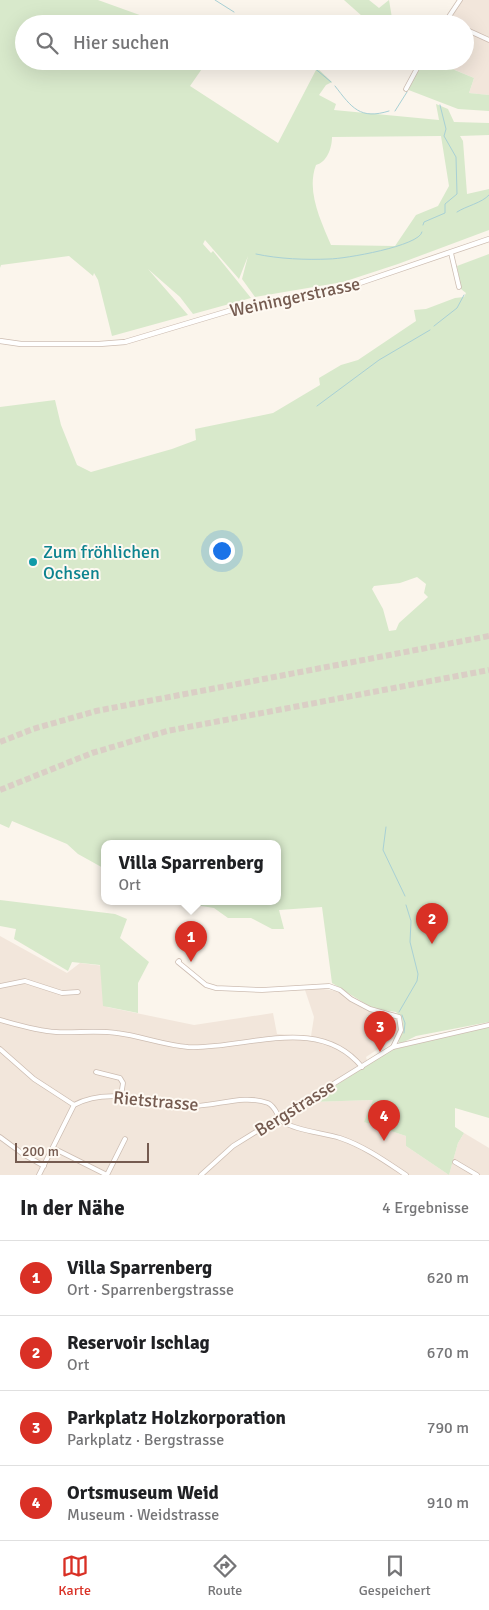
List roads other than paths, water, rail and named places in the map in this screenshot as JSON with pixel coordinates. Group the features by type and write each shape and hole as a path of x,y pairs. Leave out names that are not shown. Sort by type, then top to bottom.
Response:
{"street":[{"path":"450,15 460,0"},
{"path":"474,33 489,40"},
{"path":"406,89 416,70"},
{"name":"Weiningerstrasse","path":"0,341 21,344 125,342 242,307 345,288 489,239"},
{"path":"451,253 460,287"},
{"path":"179,961 206,985 223,989 335,988 362,1006 399,1017 401,1030 393,1047"},
{"path":"0,986 25,981 62,993 78,992"},
{"path":"0,1020 43,1031 118,1033 164,1044 190,1047 275,1038 306,1038 338,1046 362,1066"},
{"name":"Bergstrasse","path":"201,1175 233,1146 393,1047 489,1025"},
{"path":"0,1049 34,1079 74,1105 39,1175"},
{"path":"96,1072 120,1078 123,1086 121,1096"},
{"name":"Rietstrasse","path":"74,1105 93,1097 121,1096 193,1106 257,1101 272,1105 286,1124 348,1141 372,1153 406,1175"},
{"path":"0,1137 23,1154 44,1166"},
{"path":"52,1148 107,1175 125,1139"},
{"path":"455,1162 477,1175"}],"waterway":[{"path":"215,0 234,12"},
{"path":"317,70 331,82"},
{"path":"335,86 352,106 364,113 371,114 389,111"},
{"path":"395,111 407,92"},
{"path":"423,225 424,222 445,213 445,204 457,194 456,157 444,136 446,129 440,105"},
{"path":"457,212 489,195"},
{"path":"256,254 292,259 337,258 396,247 418,237 422,232"},
{"path":"434,326 457,308 464,295"},
{"path":"317,406 379,360 430,330"},
{"path":"386,827 383,850 405,896"},
{"path":"399,1012 417,981 418,974 410,942 411,921 406,905"},
{"path":"402,1015 405,1023 404,1033"}],"tunnel":[{"path":"0,742 33,729 96,711 489,636"},
{"path":"0,790 92,753 167,731 489,670"}],"place":[{"name":"Zum fröhlichen Ochsen","path":"33,562"},
{"name":"Reservoir Ischlag","path":"432,944"},
{"name":"Villa Sparrenberg","path":"191,962"},
{"name":"Parkplatz Holzkorporation","path":"380,1052"},
{"name":"Ortsmuseum Weid","path":"384,1141"}]}
